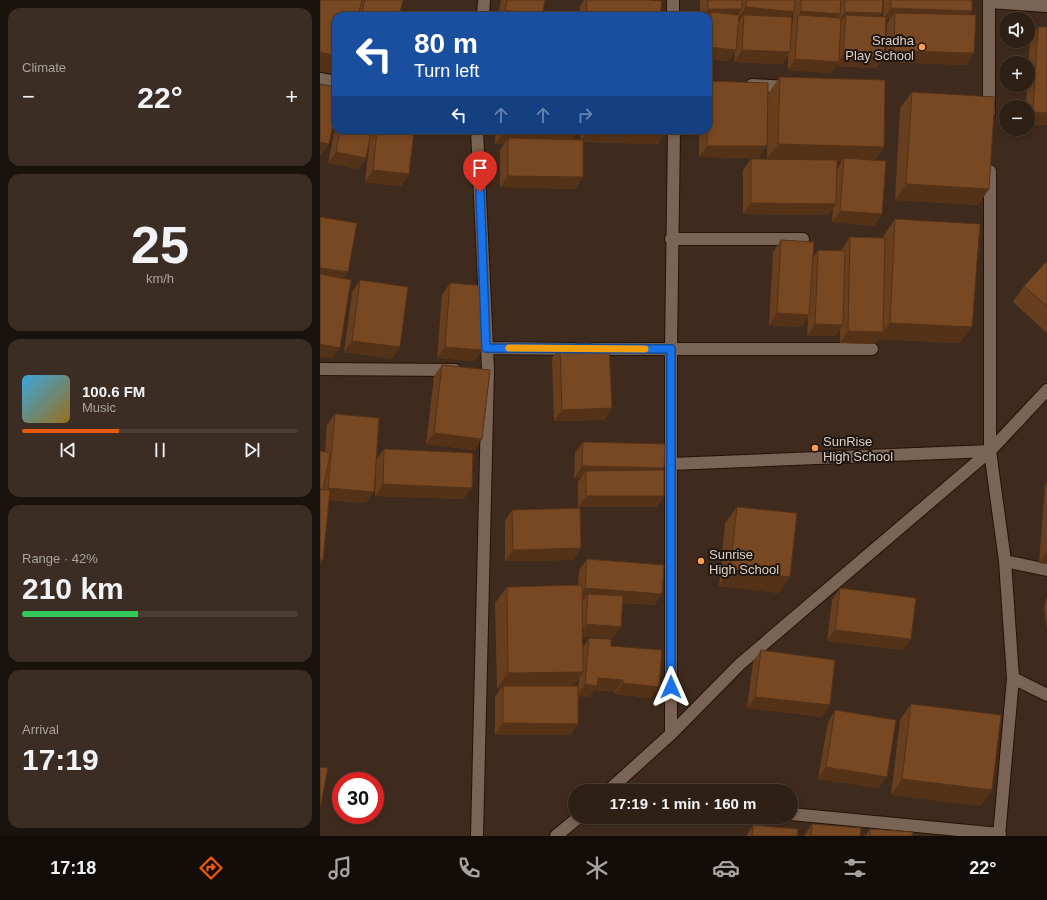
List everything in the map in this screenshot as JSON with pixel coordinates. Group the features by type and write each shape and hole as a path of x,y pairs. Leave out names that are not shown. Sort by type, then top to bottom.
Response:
{"street":[{"path":"482,12 484,0"},
{"path":"673,0 673,12"},
{"path":"990,128 989,1 1047,6"},
{"path":"320,79 332,81"},
{"path":"740,85 803,87"},
{"path":"477,134 486,348 484,370 477,836"},
{"path":"671,734 671,239 674,134"},
{"path":"798,815 999,835 1013,678 1005,561 990,451 990,160"},
{"path":"671,239 803,239"},
{"path":"486,348 872,349"},
{"path":"320,369 464,370"},
{"path":"616,784 671,734 740,664 990,451 1047,390"},
{"path":"671,464 990,451"},
{"path":"1005,561 1047,570"},
{"path":"1013,678 1047,695"},
{"path":"556,836 571,824"}],"building":[{"path":"320,0 362,0 359,12 332,12 332,55 320,52"},
{"path":"365,0 403,0 400,12 362,12"},
{"path":"507,0 545,0 543,12 517,12 505,10"},
{"path":"587,0 662,1 661,12 586,12"},
{"path":"708,0 742,0 742,9 708,9"},
{"path":"747,0 795,0 794,12 746,7"},
{"path":"801,0 841,0 840,14 801,11"},
{"path":"845,0 883,0 882,13 845,12"},
{"path":"891,0 972,0 972,11 891,8"},
{"path":"712,12 739,15 736,50 712,47"},
{"path":"895,13 976,15 974,53 894,51"},
{"path":"744,15 792,17 790,52 742,50"},
{"path":"798,15 841,18 839,62 795,59"},
{"path":"846,15 886,17 884,57 843,55"},
{"path":"1038,27 1047,27 1047,113 1035,112 1035,100 1034,100"},
{"path":"780,77 885,80 884,147 778,144"},
{"path":"712,81 768,83 767,146 707,146 707,134 712,134"},
{"path":"320,84 332,86 332,130 329,144 320,142"},
{"path":"912,92 995,97 989,189 906,184"},
{"path":"339,134 370,134 366,158 336,152"},
{"path":"377,134 414,134 409,174 373,170"},
{"path":"508,138 583,140 583,177 508,176"},
{"path":"844,158 886,161 882,214 840,211"},
{"path":"751,159 837,160 836,204 751,203"},
{"path":"320,217 357,223 348,272 320,268"},
{"path":"895,219 980,224 972,327 890,323"},
{"path":"850,237 885,238 883,332 848,331"},
{"path":"781,240 814,242 809,315 777,313"},
{"path":"818,250 845,251 843,325 815,324"},
{"path":"1047,261 1047,306 1024,286"},
{"path":"320,274 351,280 340,348 320,344"},
{"path":"360,280 408,287 400,347 352,341"},
{"path":"450,283 487,286 482,350 445,347"},
{"path":"609,345 612,408 562,410 560,347"},
{"path":"442,365 490,370 482,439 434,433"},
{"path":"335,414 379,418 374,492 328,488"},
{"path":"583,442 665,444 664,468 582,466"},
{"path":"384,449 473,453 472,488 383,484"},
{"path":"320,451 330,453 323,490 320,489"},
{"path":"664,470 664,496 586,496 586,471"},
{"path":"320,489 330,490 323,560 320,560"},
{"path":"737,507 797,513 790,577 730,570"},
{"path":"580,508 581,548 513,550 512,510"},
{"path":"587,559 664,565 662,594 585,588"},
{"path":"582,585 583,672 508,673 507,587"},
{"path":"840,588 916,598 911,639 835,630"},
{"path":"588,594 623,596 621,627 586,624"},
{"path":"589,638 611,639 611,646 662,650 659,687 623,683 623,680 598,678 597,686 585,684"},
{"path":"761,650 835,660 830,705 755,697"},
{"path":"503,686 578,686 578,724 503,723"},
{"path":"911,704 1001,715 992,790 902,779"},
{"path":"835,710 896,720 887,777 826,767"},
{"path":"320,767 328,768 320,809"},
{"path":"812,824 861,828 860,836 811,836"},
{"path":"753,825 798,829 797,836 752,836"},
{"path":"870,829 913,832 912,836 870,836"}],"slow traffic":[{"path":"509,348 645,349"}],"place":[{"name":"Sradha Play School","path":"922,47"},
{"name":"SunRise High School","path":"815,448"},
{"name":"Sunrise High School","path":"701,561"}],"route":[{"path":"480,192 486,348 671,349 671,687"}]}
